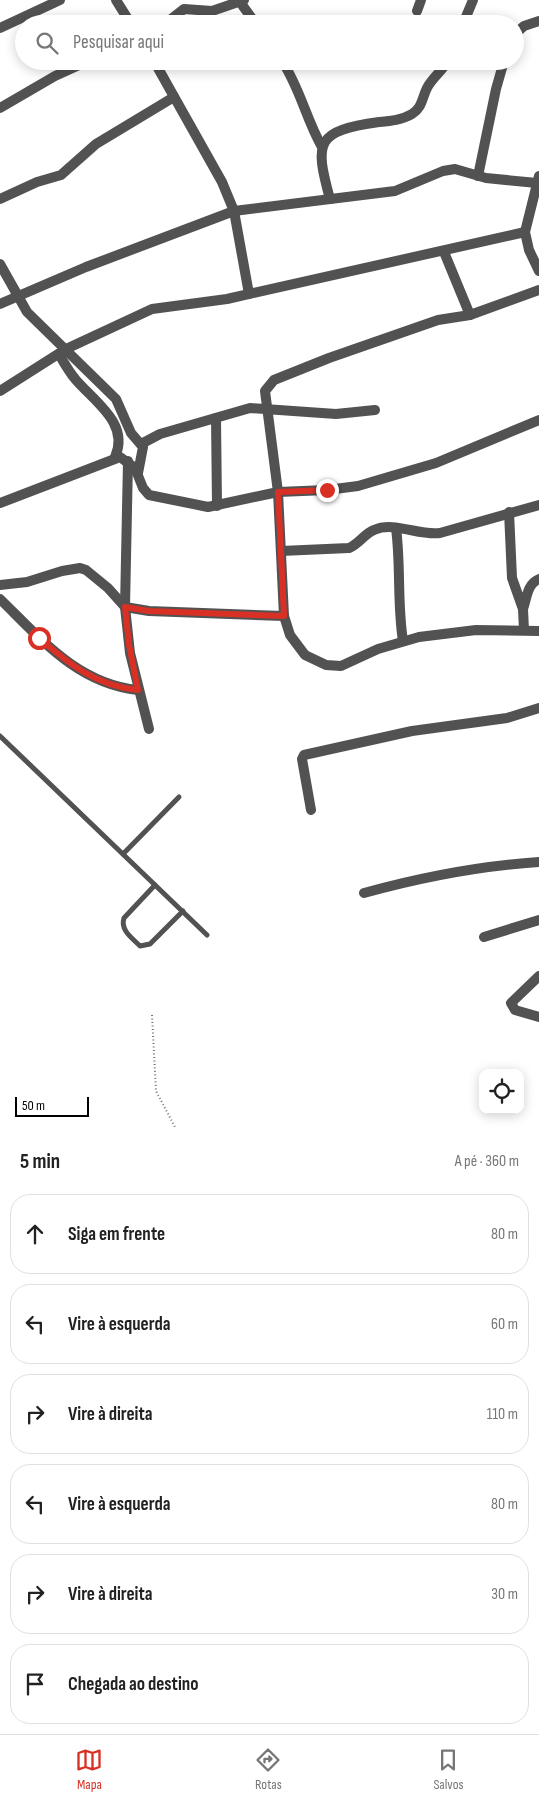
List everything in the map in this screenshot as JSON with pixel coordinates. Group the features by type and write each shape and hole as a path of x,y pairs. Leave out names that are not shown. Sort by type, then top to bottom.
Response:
{"street":[{"path":"28,15 60,0"},
{"path":"116,0 125,15"},
{"path":"417,12 421,0"},
{"path":"467,15 473,0"},
{"path":"176,15 184,9 212,11 242,1 251,15"},
{"path":"0,28 15,21"},
{"path":"524,26 539,21"},
{"path":"0,108 68,70"},
{"path":"159,70 222,182 234,211 248,294"},
{"path":"288,70 297,85 306,115 322,147"},
{"path":"330,199 321,166 320,155 322,147 339,129 390,121 414,113 422,102 427,88 441,70"},
{"path":"478,176 501,70"},
{"path":"0,199 37,182 61,175 96,144 174,97"},
{"path":"0,304 16,296 234,211 395,191 442,171 455,168 463,169 478,176 538,180 525,232 529,250 539,271"},
{"path":"0,391 62,352 152,308 248,294 444,252 525,232"},
{"path":"444,252 470,315"},
{"path":"0,264 16,296 62,352 116,399 131,433 141,444 143,453 138,473"},
{"path":"539,290 470,315 438,320 288,373 268,386 265,391 278,492 284,616 297,645 313,661 326,665 348,664 378,649 404,641 463,631 539,631"},
{"path":"62,352 74,378 113,418 119,445 115,457"},
{"path":"141,444 160,434 250,408 336,414 375,410"},
{"path":"216,418 216,506"},
{"path":"0,503 46,487 115,457 128,460 138,473 143,488 149,495 200,507 216,506 278,492 327,490 358,486 436,463 539,420"},
{"path":"128,460 125,607 129,645 138,690 149,729"},
{"path":"281,551 349,548 356,546 374,530 396,528 426,534 440,533 539,505"},
{"path":"509,512 512,578 523,610 524,630"},
{"path":"396,528 399,552 399,609 404,641"},
{"path":"0,585 27,582 62,571 80,568 86,570 108,588 125,607 149,611 284,616"},
{"path":"523,610 532,582 539,578"},
{"path":"0,599 39,638 78,670 108,684 138,690"},
{"path":"311,810 302,759 304,754 412,731 507,718 539,708"},
{"path":"364,893 449,872 539,862"},
{"path":"484,937 539,920"},
{"path":"539,976 512,1003 515,1010 539,1017"}],"lane":[{"path":"0,736 207,935"},
{"path":"123,854 179,797"},
{"path":"155,885 124,918 122,924 123,928 140,946 150,944 183,911"}],"path":[{"path":"152,1015 156,1091 176,1129"}],"route":[{"path":"39,638 65,661 93,678 108,684 138,690 129,645 125,607 149,611 284,616 278,492 327,490"}]}
